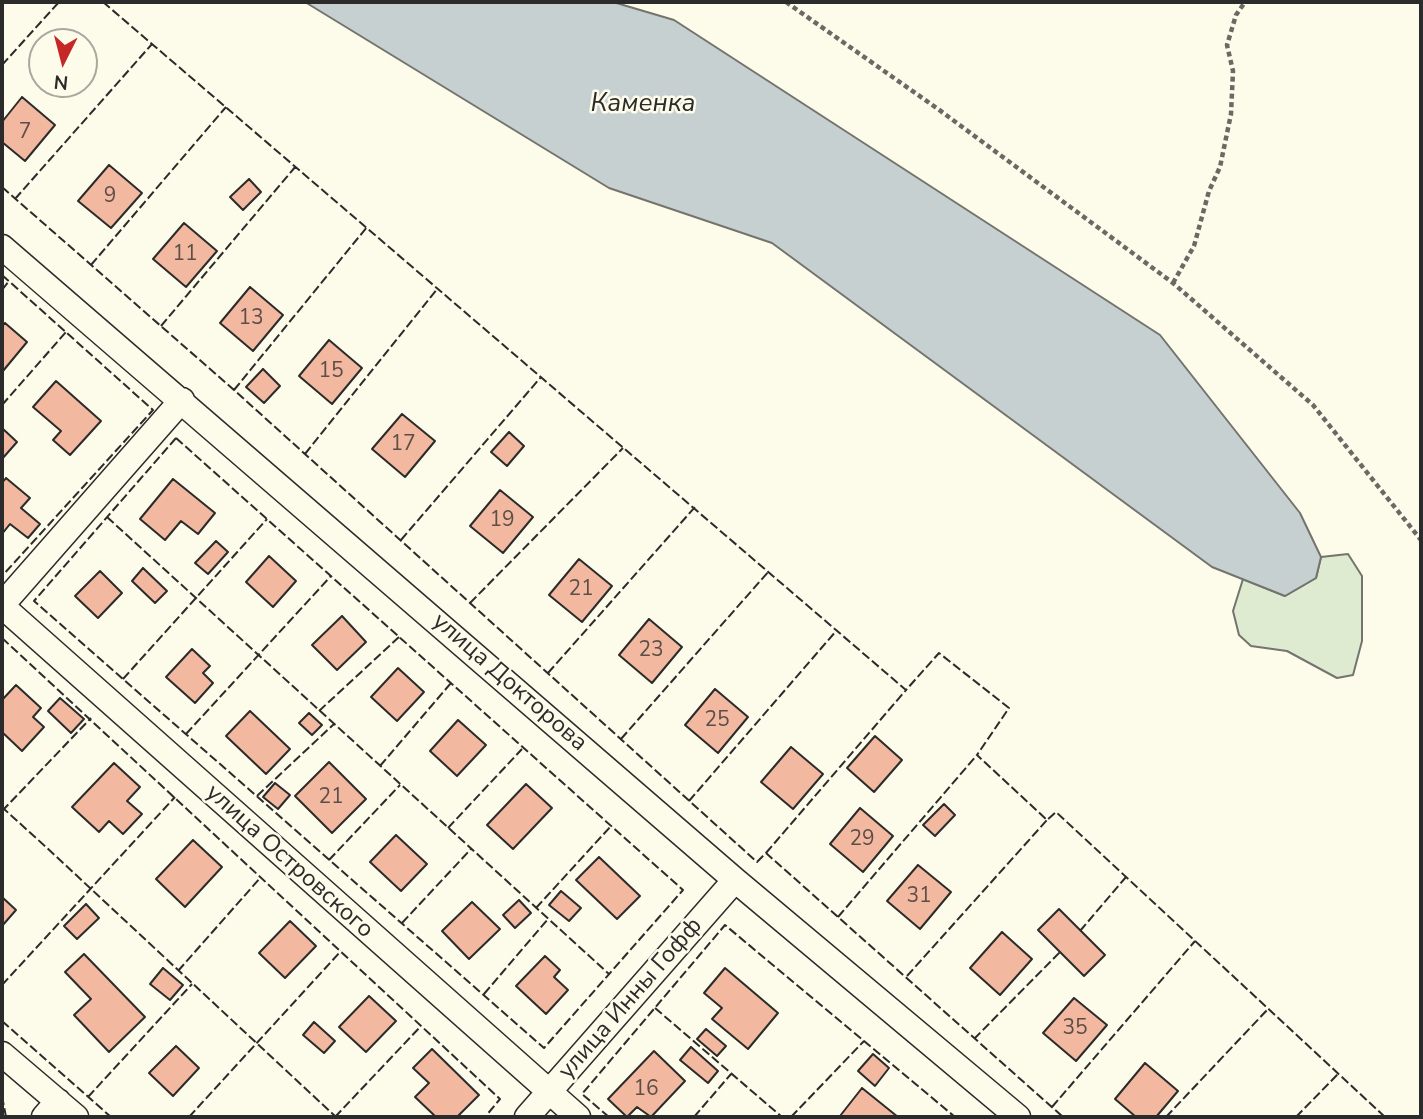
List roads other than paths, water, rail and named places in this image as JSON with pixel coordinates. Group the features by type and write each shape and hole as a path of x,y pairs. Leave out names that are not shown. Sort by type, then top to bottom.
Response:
{"street":[{"name":"улица Докторова","path":"2,247 736,880 1018,1117"},
{"path":"2,605 182,400"},
{"name":"улица Островского","path":"2,605 578,1117"},
{"name":"улица Инны Гофф","path":"527,1117 736,880"},
{"path":"2,1054 59,1112"}],"water":[{"name":"Каменка","path":"305,2 613,2 674,20 1160,335 1300,513 1321,557 1316,578 1285,596 1212,567 772,243 609,188"}]}
